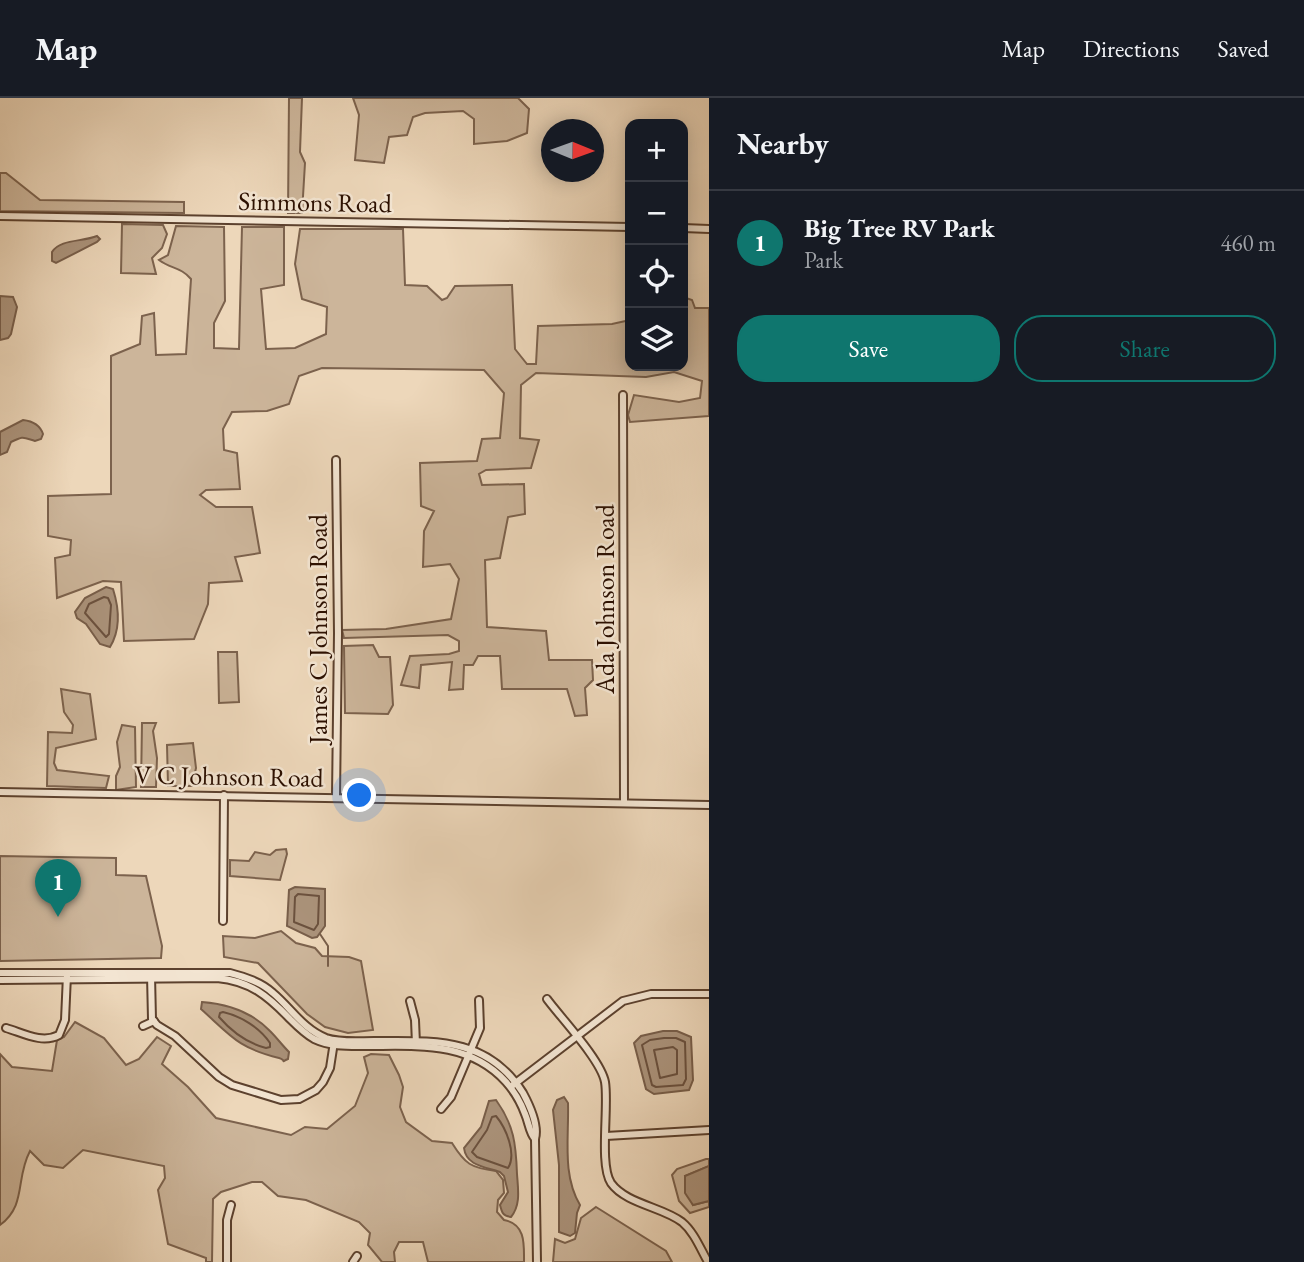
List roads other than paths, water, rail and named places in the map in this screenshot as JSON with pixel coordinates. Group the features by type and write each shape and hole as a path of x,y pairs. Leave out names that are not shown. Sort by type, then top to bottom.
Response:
{"street":[{"name":"Simmons Road","path":"0,216 625,227"},
{"path":"688,228 709,229"},
{"name":"Ada Johnson Road","path":"624,395 624,803"},
{"name":"James C Johnson Road","path":"336,460 337,797"},
{"name":"V C Johnson Road","path":"0,792 709,805"},
{"path":"223,921 224,795"},
{"path":"0,973 67,976"},
{"path":"151,975 151,1013 154,1021 176,1037 219,1077 233,1085 281,1100 299,1099 317,1089 330,1069 334,1042"},
{"path":"0,980 151,975 218,978 240,982 260,991 304,1033 313,1038 334,1042 450,1042 498,1066 531,1111 537,1132 537,1262"},
{"path":"6,1028 39,1039 59,1035 65,1020 67,976"},
{"path":"513,1085 623,1001 651,994 709,994"},
{"path":"547,999 602,1073 605,1082 607,1165 612,1184 642,1204 678,1219 692,1233 708,1262"},
{"path":"441,1109 451,1097 480,1028 480,1000"},
{"path":"410,1001 416,1043"},
{"path":"143,1026 154,1021"},
{"path":"606,1136 709,1130"},
{"path":"227,1262 227,1220 231,1205"}],"water":[{"path":"97,236 100,239 97,242 56,263 52,261 52,252 60,245"},
{"path":"0,296 13,297 17,307 11,334 0,340"},
{"path":"23,420 38,426 43,434 41,439 18,439 11,442 7,452 0,455 0,432"},
{"path":"106,587 113,589 118,611 116,633 110,647 100,644 86,624 77,618 75,612 85,598"},
{"path":"295,887 325,889 325,926 317,937 312,938 287,926 289,890"},
{"path":"202,1002 230,1007 263,1024 289,1052 288,1059 284,1061 236,1040 201,1009"},
{"path":"677,1031 691,1037 693,1080 689,1090 654,1094 646,1089 634,1043 641,1036"},
{"path":"564,1097 568,1103 569,1169 574,1193 580,1205 575,1233 570,1236 559,1232 559,1165 553,1110 557,1100"},
{"path":"496,1100 502,1109 515,1144 518,1197 511,1217 503,1214 500,1205 508,1192 504,1176 468,1159 464,1148 481,1127 489,1101"},
{"path":"709,1166 709,1201 693,1205 685,1193 685,1176"}],"waterway":[{"path":"320,934 328,946 328,966"}],"place":[{"name":"Big Tree RV Park","path":"58,917"}]}
